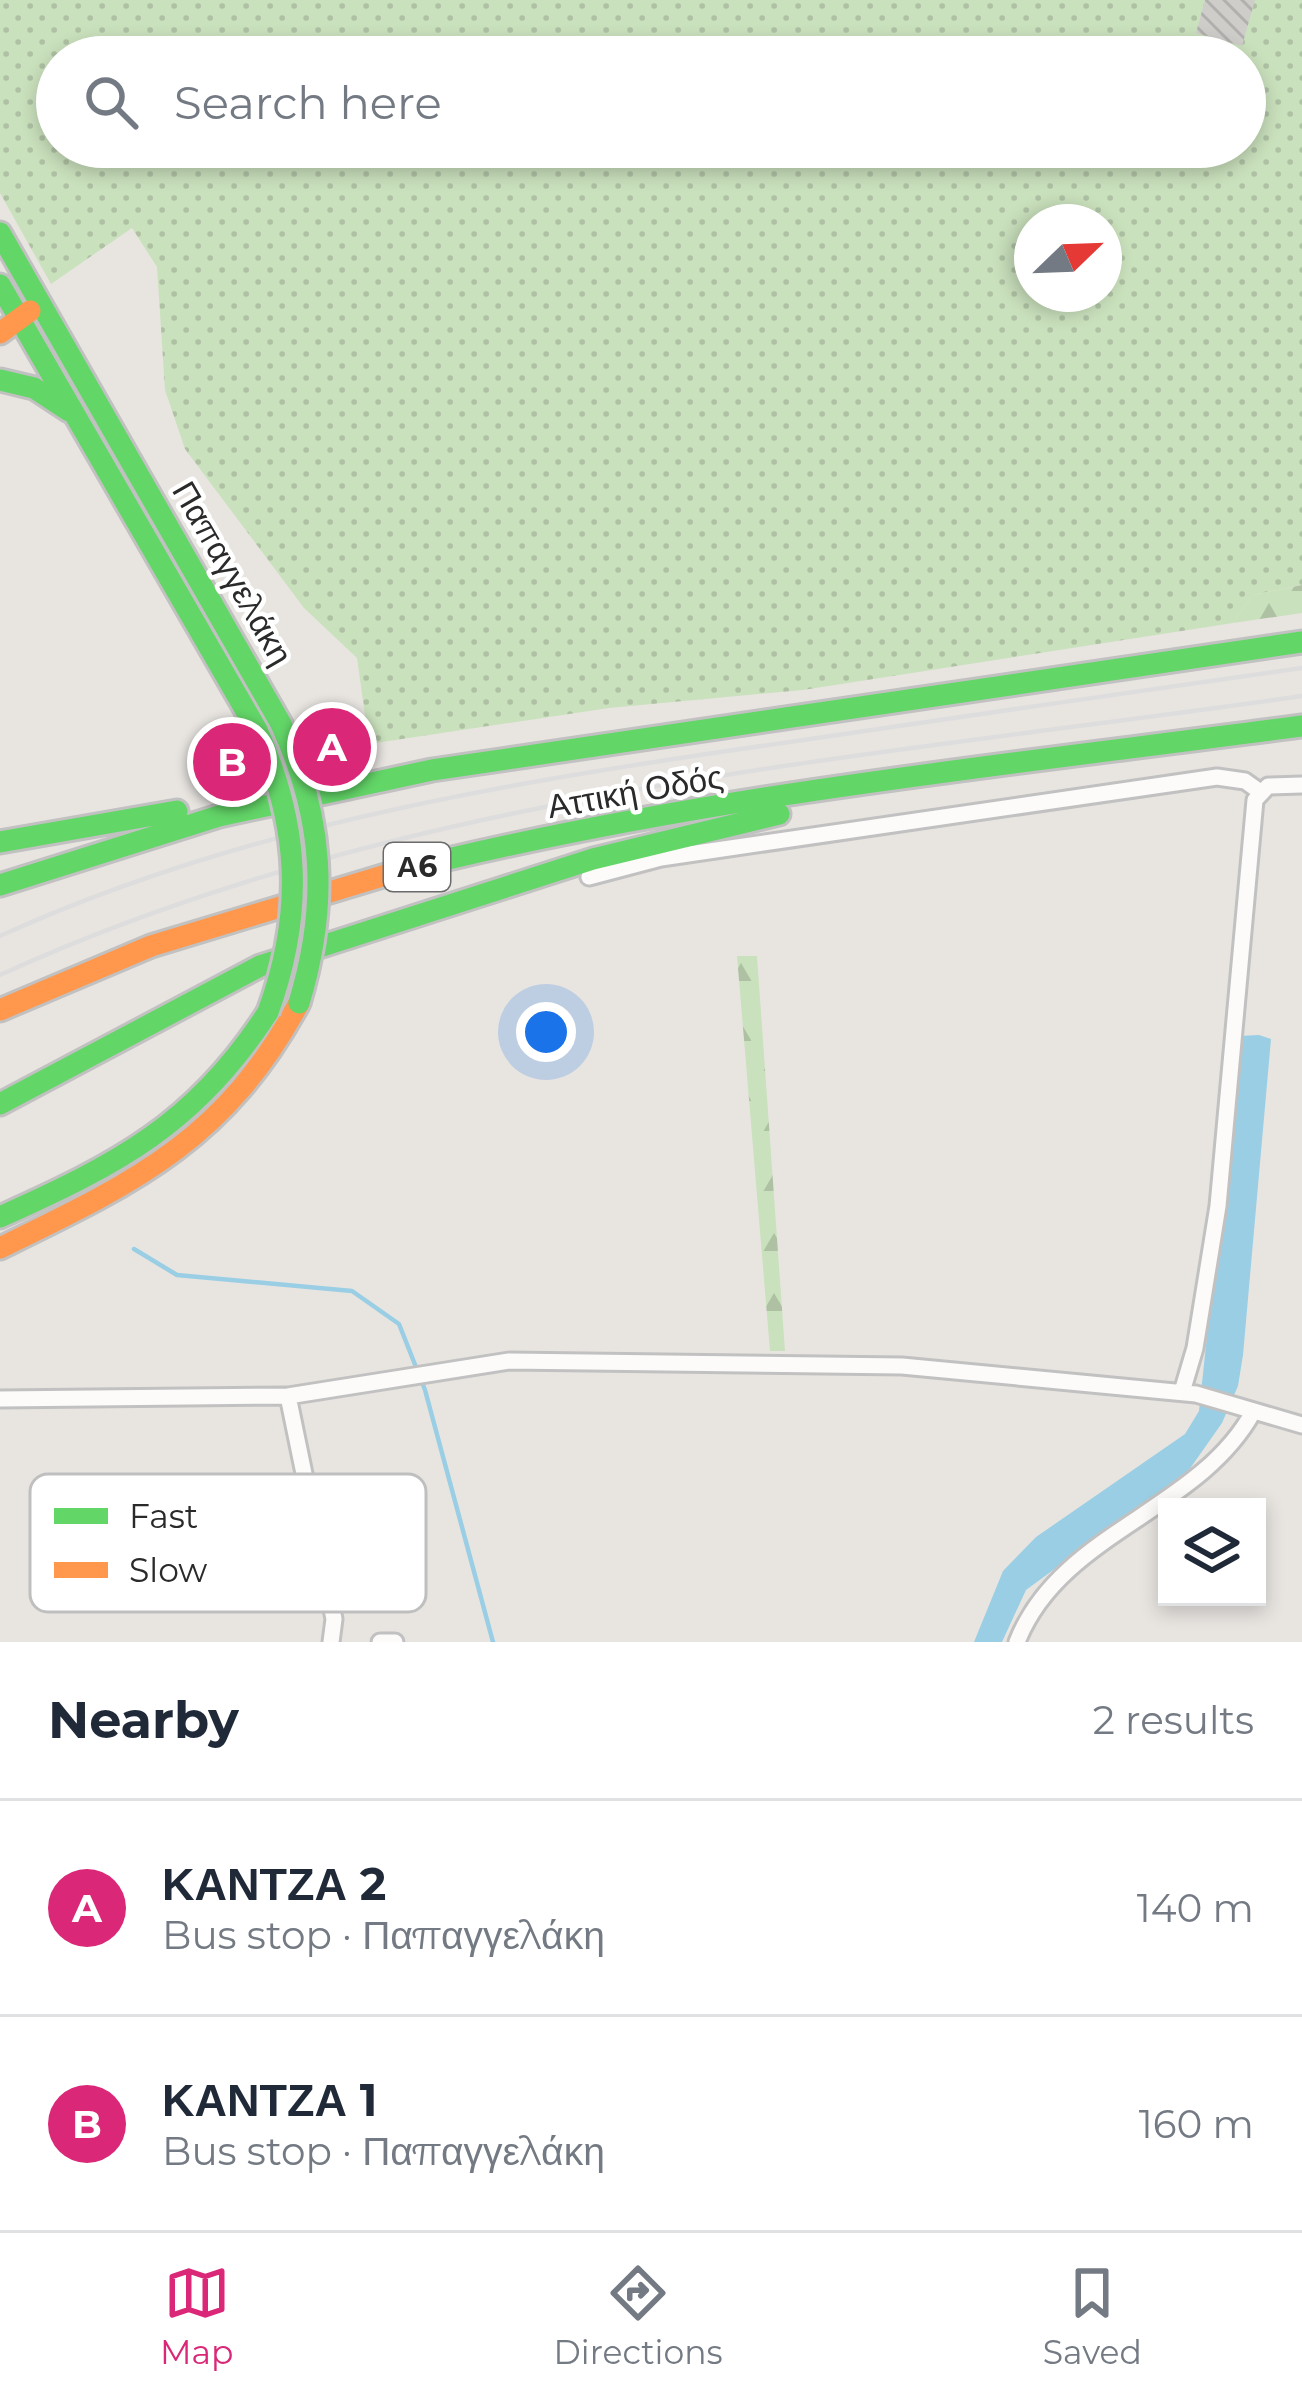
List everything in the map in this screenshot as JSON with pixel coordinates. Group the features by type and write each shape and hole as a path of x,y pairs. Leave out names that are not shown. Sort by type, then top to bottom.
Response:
{"main road":[{"name":"Παπαγγελάκη","path":"0,232 281,724 315,810 324,868 320,928 299,1003 250,1088 196,1142 130,1184 0,1248"},
{"name":"Παπαγγελάκη","path":"0,285 257,730 284,789 298,874 290,951 268,1012 222,1079 159,1141 0,1217"},
{"path":"0,333 40,303"},
{"path":"0,380 53,398 81,424"},
{"name":"Αττική Οδός","path":"0,885 219,816 341,787 523,754 1302,642"},
{"name":"Αττική Οδός","path":"0,1010 130,955 358,882 564,836 852,789 1302,726"},
{"path":"0,842 341,787"},
{"path":"0,1104 205,991 260,966 593,859 746,825 852,789"}],"street":[{"path":"590,877 661,858 1202,779 1232,777 1259,791 1302,785"},
{"path":"1189,1393 1218,1206 1259,791"},
{"path":"0,1399 288,1396 447,1367 509,1361 912,1366 1189,1393 1302,1425"},
{"path":"288,1396 304,1474"},
{"path":"1016,1642 1038,1598 1065,1567 1218,1456 1246,1409"},
{"path":"331,1642 333,1612"},
{"path":"380,1642 395,1642"}],"green space":[{"path":"0,0 1302,0 1302,585 1253,595 1233,623 803,690 609,708 369,744 357,658 304,608 185,449 165,390 157,267 132,228 51,284 0,193"},
{"path":"1302,585 1302,613 1233,623 1253,595"},
{"path":"737,956 757,956 785,1351 770,1351"}],"water":[{"path":"1239,1036 1271,1039 1243,1355 1238,1386 1222,1423 1189,1470 1026,1590 1002,1642 974,1642 1003,1571 1036,1537 1185,1434 1199,1411"}],"building":[{"path":"1205,0 1255,0 1245,36 1196,33"}],"waterway":[{"path":"134,1249 177,1275 352,1291 399,1324 425,1390 493,1642"}],"railway":[{"path":"0,936 176,868 266,841 448,798 727,751 1302,668"},
{"path":"0,975 155,912 314,862 475,822 639,789 805,763 1302,696"}],"traffic: fast":[{"path":"0,233 281,724"},
{"path":"0,285 257,730"},
{"path":"0,380 34,388 69,411"},
{"path":"0,885 219,816 432,770 1302,642"},
{"path":"281,724 306,793 317,862 315,931 299,1003"},
{"path":"399,871 622,822 735,803 1302,726"},
{"path":"257,730 282,801 292,870 288,940 268,1012"},
{"path":"0,842 177,811"},
{"path":"0,1104 260,966 593,859 779,814"},
{"path":"0,1217 82,1178 151,1137 212,1084 268,1012"}],"traffic: slow":[{"path":"0,333 30,311"},
{"path":"0,1010 151,946 399,871"},
{"path":"0,1248 134,1178 207,1124 240,1090 299,1003"}],"place":[{"name":"ΚΑΝΤΖΑ 2","path":"332,747"},
{"name":"ΚΑΝΤΖΑ 1","path":"232,762"}]}
